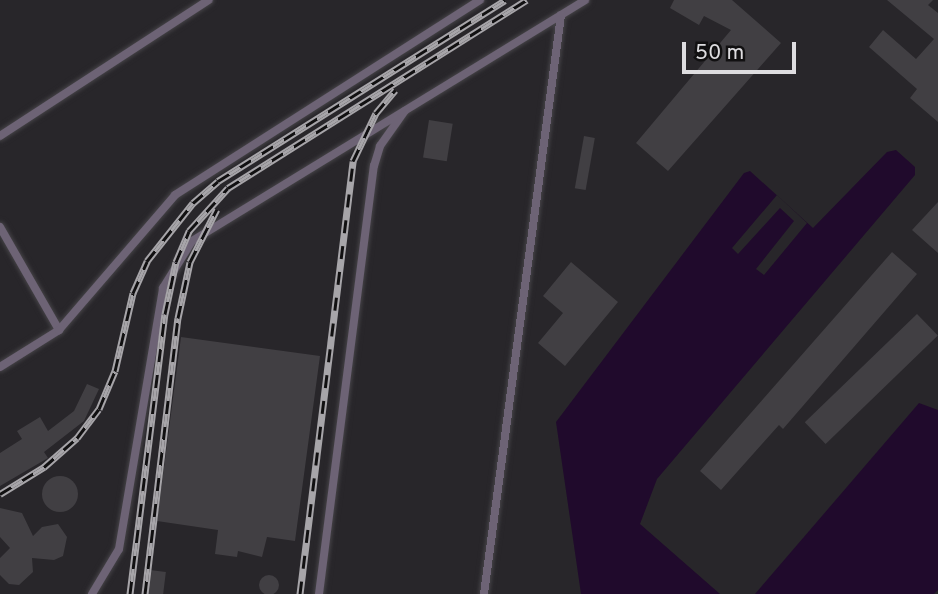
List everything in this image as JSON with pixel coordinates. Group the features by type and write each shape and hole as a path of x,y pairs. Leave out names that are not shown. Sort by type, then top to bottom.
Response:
{"lane":[{"path":"0,136 209,0"},
{"path":"0,367 59,330 175,195 480,0"},
{"path":"92,594 119,549 163,288 176,262 202,232 585,0"},
{"path":"484,594 561,15"},
{"path":"319,594 374,166 380,146 405,109"},
{"path":"0,227 59,330"}],"shaded area":[{"path":"896,150 915,167 915,175 657,479 640,524 720,594 581,594 556,422 744,173 750,171 813,228 887,152"},
{"path":"919,403 938,410 938,590 934,594 755,594"}],"pier":[{"path":"777,195 807,223 764,275 756,269 794,221 780,208 738,254 732,248"}],"building":[{"path":"674,0 732,0 781,43 668,171 636,143 731,30 704,16 699,25 670,8"},
{"path":"887,0 933,0 928,5 938,13 938,122 910,98 917,89 869,47 883,30 916,59 934,39"},
{"path":"429,120 453,124 447,161 423,158"},
{"path":"584,136 595,138 586,190 575,188"},
{"path":"938,202 938,253 912,230"},
{"path":"892,252 917,274 783,429 779,425 721,490 700,471"},
{"path":"571,262 618,302 565,366 538,343 563,313 543,296"},
{"path":"917,314 938,336 826,444 805,422"},
{"path":"181,337 320,356 295,541 267,537 262,557 238,551 237,557 215,554 218,530 157,521"},
{"path":"87,384 99,389 84,421 44,452 48,458 0,486 0,453 22,439 17,431 40,417 48,431 74,411"},
{"path":"60,476 73,481 78,494 73,507 60,512 47,507 42,494 47,481"},
{"path":"0,508 22,513 33,536 42,527 58,524 67,537 63,556 54,560 32,558 33,572 19,585 9,584 0,575 0,558 10,548 0,537"},
{"path":"150,570 166,572 163,594 147,594"},
{"path":"265,575 273,575 279,585 273,595 265,595 259,589 259,581"}],"railway":[{"path":"0,494 44,467 77,438 99,409 115,371 133,293 147,261 193,203 218,181 505,0"},
{"path":"130,594 165,314 176,262 189,231 228,188 527,0"},
{"path":"300,594 353,161 376,113 395,90"},
{"path":"145,594 178,318 190,262 217,209"}]}
